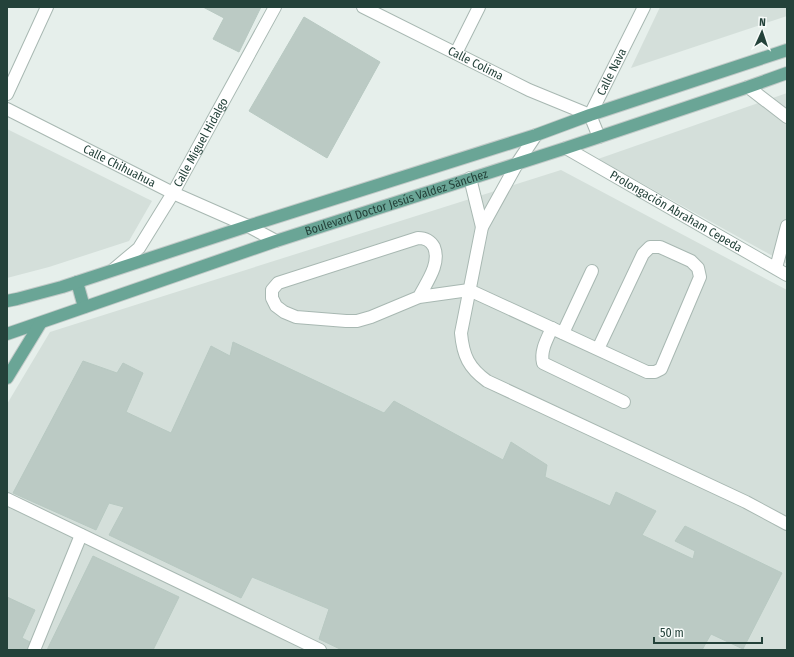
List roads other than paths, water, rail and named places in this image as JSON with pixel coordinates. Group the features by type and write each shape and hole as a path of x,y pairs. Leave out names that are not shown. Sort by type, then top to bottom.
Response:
{"main road":[{"name":"Boulevard Doctor Jesús Valdez Sánchez","path":"7,300 17,299 77,282 536,135 590,115 787,50"},
{"name":"Boulevard Doctor Jesús Valdez Sánchez","path":"7,334 40,324 276,241 518,162 566,148 787,73"},
{"path":"77,282 84,308"},
{"path":"7,378 11,364 40,324"}],"street":[{"path":"7,94 47,7"},
{"name":"Calle Miguel Hidalgo","path":"114,269 139,248 173,193 275,7"},
{"name":"Calle Colima","path":"363,7 380,10 456,53 529,90 590,115"},
{"path":"456,53 479,7"},
{"name":"Calle Nava","path":"590,115 644,7"},
{"path":"748,87 787,117"},
{"name":"Calle Chihuahua","path":"7,110 173,193 248,226 276,241"},
{"path":"590,115 598,137"},
{"path":"536,135 518,162 482,227 461,333 462,346 471,367 487,381 746,502 787,524"},
{"name":"Prolongación Abraham Cepeda","path":"566,148 787,275"},
{"path":"470,178 482,227"},
{"path":"776,268 787,226"},
{"path":"419,297 435,266 436,253 432,243 425,238 418,238 278,283 272,290 272,298 276,306 284,312 296,317 346,321 357,321 371,317 419,297 469,290 647,372 655,372 661,369 700,277 698,268 691,261 660,247 650,247 643,254 598,349"},
{"path":"563,333 592,271"},
{"path":"552,328 543,349 543,363 624,402"},
{"path":"7,499 320,650"},
{"path":"34,650 81,535"}]}
